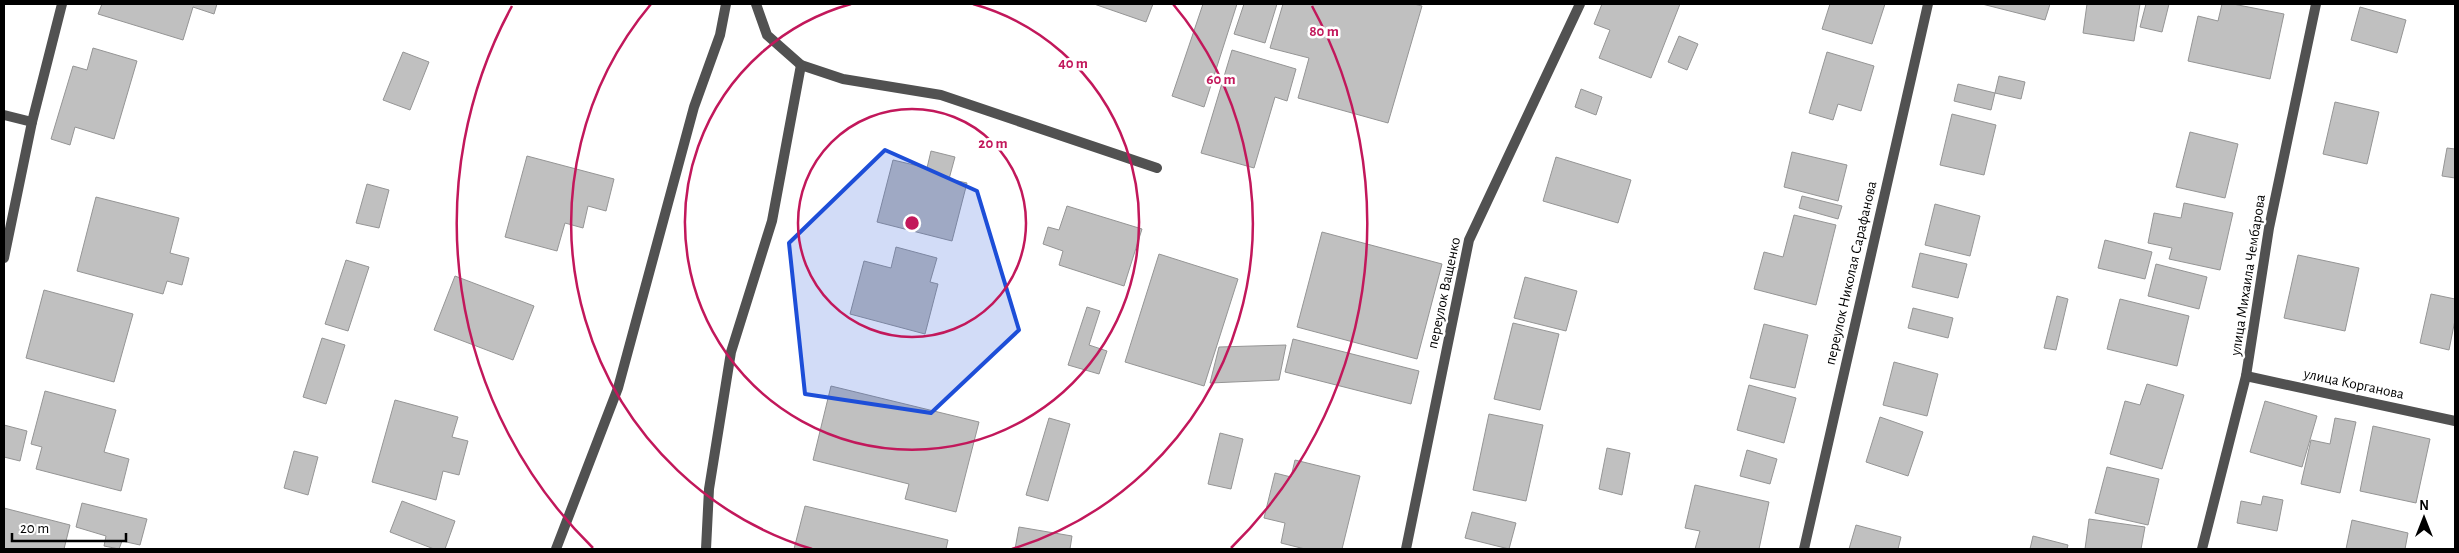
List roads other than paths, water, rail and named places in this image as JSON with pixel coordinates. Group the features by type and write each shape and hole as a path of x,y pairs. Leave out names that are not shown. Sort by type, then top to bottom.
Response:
{"street":[{"path":"4,258 32,122 62,4"},
{"path":"556,549 618,388 694,107 720,35 726,4"},
{"path":"756,4 767,35 801,65 842,79 941,95 1156,168"},
{"name":"переулок Ващенко","path":"1406,549 1469,240 1580,4"},
{"name":"переулок Николая Сарафанова","path":"1804,549 1928,4"},
{"name":"улица Михаила Чембарова","path":"2202,549 2246,376 2269,228 2316,4"},
{"path":"706,549 709,490 731,352 772,221 801,65"},
{"path":"4,115 32,122"},
{"name":"улица Корганова","path":"2246,376 2455,421"}]}
